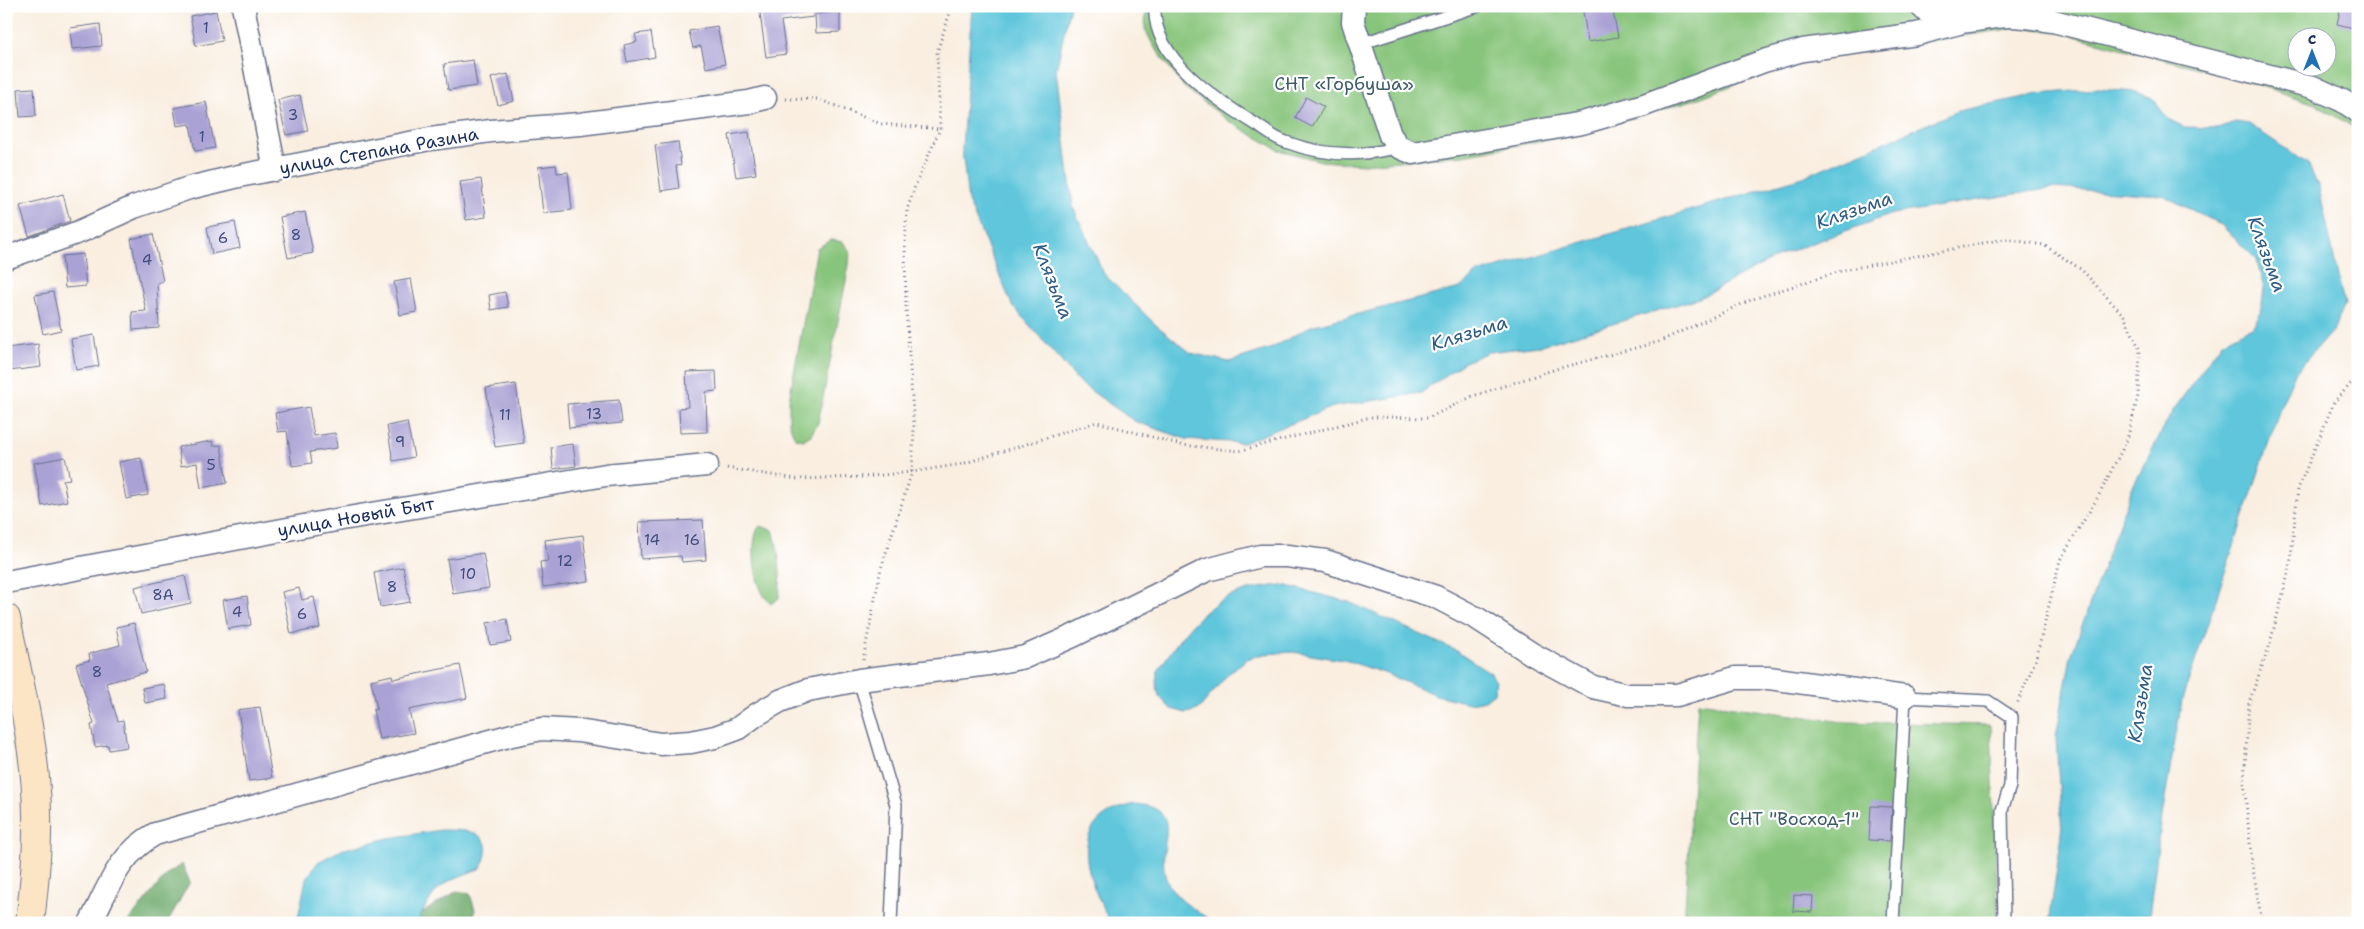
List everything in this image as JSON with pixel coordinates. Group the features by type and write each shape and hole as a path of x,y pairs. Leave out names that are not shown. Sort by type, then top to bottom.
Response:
{"main road":[{"path":"6,618 24,707 34,768 37,804 35,872 30,923"}],"street":[{"path":"243,6 275,170"},
{"path":"1354,6 1353,22 1390,135 1399,146 1413,153 1582,123 1644,105 1780,56 1803,50 1917,34 1959,23 2010,16 2053,20 2313,87 2343,101 2358,111"},
{"path":"1921,6 1932,17 1959,23"},
{"name":"улица Степана Разина","path":"6,258 79,232 134,207 189,188 430,138 590,123 749,102 765,98"},
{"name":"улица Новый Быт","path":"6,582 403,508 606,475 707,465"},
{"path":"90,923 123,860 138,844 155,834 512,735 542,729 578,730 661,744 691,742 737,729 780,701 808,690 859,680 989,664 1025,657 1082,632 1207,570 1260,556 1287,556 1325,562 1436,597 1478,619 1532,654 1593,687 1628,695 1677,695 1735,678 1769,678 1905,697"}],"lane":[{"path":"1154,6 1154,20 1157,31 1175,61 1218,101 1285,142 1306,148 1352,155 1374,153 1399,146"},
{"path":"1360,44 1478,6"},
{"path":"859,680 896,805 892,923"},
{"path":"1893,923 1905,697 1988,701 2012,717 2010,786 2002,810 2004,923"}],"path":[{"path":"859,680 881,568 912,472 914,429 906,308 905,242 907,210 915,186 940,129 937,52 952,6"},
{"path":"765,98 818,99 881,124 940,129"},
{"path":"707,465 797,479 863,477 912,472 962,464 1098,422 1182,446 1239,451 1371,417 1428,418 1473,396 1556,369 1658,342 1753,299 1844,270 2004,239 2044,245 2082,270 2124,316 2140,350 2138,396 2127,440 2098,497 2060,560 2036,659 2012,717"},
{"path":"2262,923 2252,863 2244,782 2249,702 2269,647 2290,567 2298,489 2334,402 2358,376"}],"green space":[{"name":"СНТ «Горбуша»","path":"1146,6 2358,6 2358,130 2315,104 2240,79 2059,32 2022,27 1834,56 1776,69 1699,98 1580,134 1463,155 1364,164 1321,161 1279,150 1230,122 1184,87 1153,45 1145,29"},
{"path":"831,240 843,242 850,251 849,265 818,423 811,435 803,440 795,438 789,423 789,400 817,248"},
{"path":"760,526 773,530 777,546 780,572 779,598 772,603 761,590 755,566 754,542 756,532"},
{"name":"СНТ \"Восход-1\"","path":"1698,702 1843,722 1991,725 1998,923 1684,923"},
{"path":"182,864 190,882 167,923 127,923 167,874"},
{"path":"457,891 470,894 475,910 472,923 417,923 422,913"}],"water":[{"name":"Клязьма","path":"972,6 1070,6 1056,70 1073,207 1104,274 1156,325 1191,353 1229,362 1272,348 1311,326 1460,288 1478,273 1800,178 1958,111 2038,94 2098,89 2136,92 2152,98 2168,119 2184,127 2217,128 2236,122 2249,124 2308,164 2319,188 2344,304 2334,329 2295,373 2281,406 2182,700 2162,816 2148,923 2049,923 2062,834 2056,737 2071,656 2132,488 2172,412 2222,342 2253,326 2261,312 2264,289 2257,260 2220,224 2162,195 2053,188 1892,214 1780,255 1699,298 1539,346 1488,352 1463,363 1421,393 1333,407 1243,443 1186,439 1134,421 1080,383 1012,305 968,201 962,149"},
{"path":"1283,585 1349,602 1457,651 1491,673 1496,682 1494,693 1485,700 1469,703 1436,695 1384,673 1348,661 1293,652 1264,654 1247,659 1228,674 1198,710 1186,713 1171,709 1159,696 1156,681 1158,671 1195,621 1208,609 1239,593"},
{"path":"1134,804 1150,807 1160,812 1165,819 1164,862 1168,883 1173,891 1193,909 1215,923 1112,923 1109,920 1093,885 1088,867 1087,850 1089,835 1098,822 1112,811"},
{"path":"441,830 471,832 478,835 484,840 486,856 481,868 442,886 430,899 417,923 297,923 306,879 318,862 341,850 389,838"}],"building":[{"path":"759,6 813,6 813,17 781,21 786,54 766,57"},
{"path":"1582,6 1612,6 1618,37 1588,42"},
{"path":"2341,6 2358,6 2358,29 2337,24"},
{"path":"216,11 222,41 196,46 190,16"},
{"path":"840,12 840,32 816,33 815,14"},
{"path":"100,24 102,46 72,49 70,28"},
{"path":"717,26 725,64 706,68 701,46 693,48 689,31"},
{"path":"651,32 655,57 627,62 624,45 637,42 635,34"},
{"path":"473,60 477,86 448,90 444,64"},
{"path":"508,74 514,101 498,105 491,78"},
{"path":"34,88 36,116 20,117 18,89"},
{"path":"300,95 308,131 286,135 278,100"},
{"path":"1306,97 1324,107 1312,127 1295,118"},
{"path":"206,102 215,148 195,151 190,124 177,126 174,108"},
{"path":"749,132 756,174 736,177 729,135"},
{"path":"678,142 681,165 676,166 679,188 661,191 655,145"},
{"path":"556,165 557,173 568,172 572,210 543,213 538,167"},
{"path":"481,179 486,217 466,220 460,182"},
{"path":"63,194 70,221 29,236 20,206"},
{"path":"305,212 313,253 288,258 280,217"},
{"path":"235,222 240,248 212,254 207,227"},
{"path":"153,234 163,281 157,283 159,328 133,330 132,312 146,311 131,239"},
{"path":"83,254 86,286 65,288 62,256"},
{"path":"411,279 417,312 400,315 394,282"},
{"path":"53,292 61,330 43,334 35,295"},
{"path":"505,292 508,307 491,310 489,295"},
{"path":"94,335 99,366 76,370 71,339"},
{"path":"38,344 41,367 9,371 6,348"},
{"path":"716,371 717,391 706,392 707,432 680,433 679,408 688,407 686,372"},
{"path":"516,384 524,443 495,447 486,388"},
{"path":"619,400 622,423 569,428 567,404"},
{"path":"309,407 314,436 335,433 337,448 310,452 312,463 292,466 287,431 278,432 275,413"},
{"path":"407,422 414,457 393,461 387,426"},
{"path":"212,441 213,446 221,445 227,483 201,488 197,463 181,466 178,447"},
{"path":"573,444 576,466 553,469 551,447"},
{"path":"65,457 70,479 63,480 67,501 42,506 34,463"},
{"path":"141,458 148,495 126,499 119,462"},
{"path":"703,520 706,560 682,562 681,556 641,559 639,522"},
{"path":"583,535 589,581 543,587 540,562 548,561 545,540"},
{"path":"483,553 489,588 453,594 447,559"},
{"path":"403,567 410,602 380,607 374,573"},
{"path":"185,576 191,603 141,614 135,587"},
{"path":"299,588 302,600 314,597 320,628 291,634 282,592"},
{"path":"247,596 251,625 228,629 223,600"},
{"path":"507,619 511,642 490,645 487,623"},
{"path":"134,623 146,672 106,683 118,721 123,720 127,747 109,750 108,745 95,747 91,725 94,724 76,664 90,660 89,654 120,645 116,627"},
{"path":"460,665 467,698 409,710 414,733 379,739 373,710 377,709 371,680 392,675 393,679"},
{"path":"164,684 167,699 145,703 142,688"},
{"path":"260,707 272,778 249,781 238,710"},
{"path":"1871,806 1892,807 1890,841 1869,840"},
{"path":"1794,895 1813,896 1812,912 1793,911"}]}
